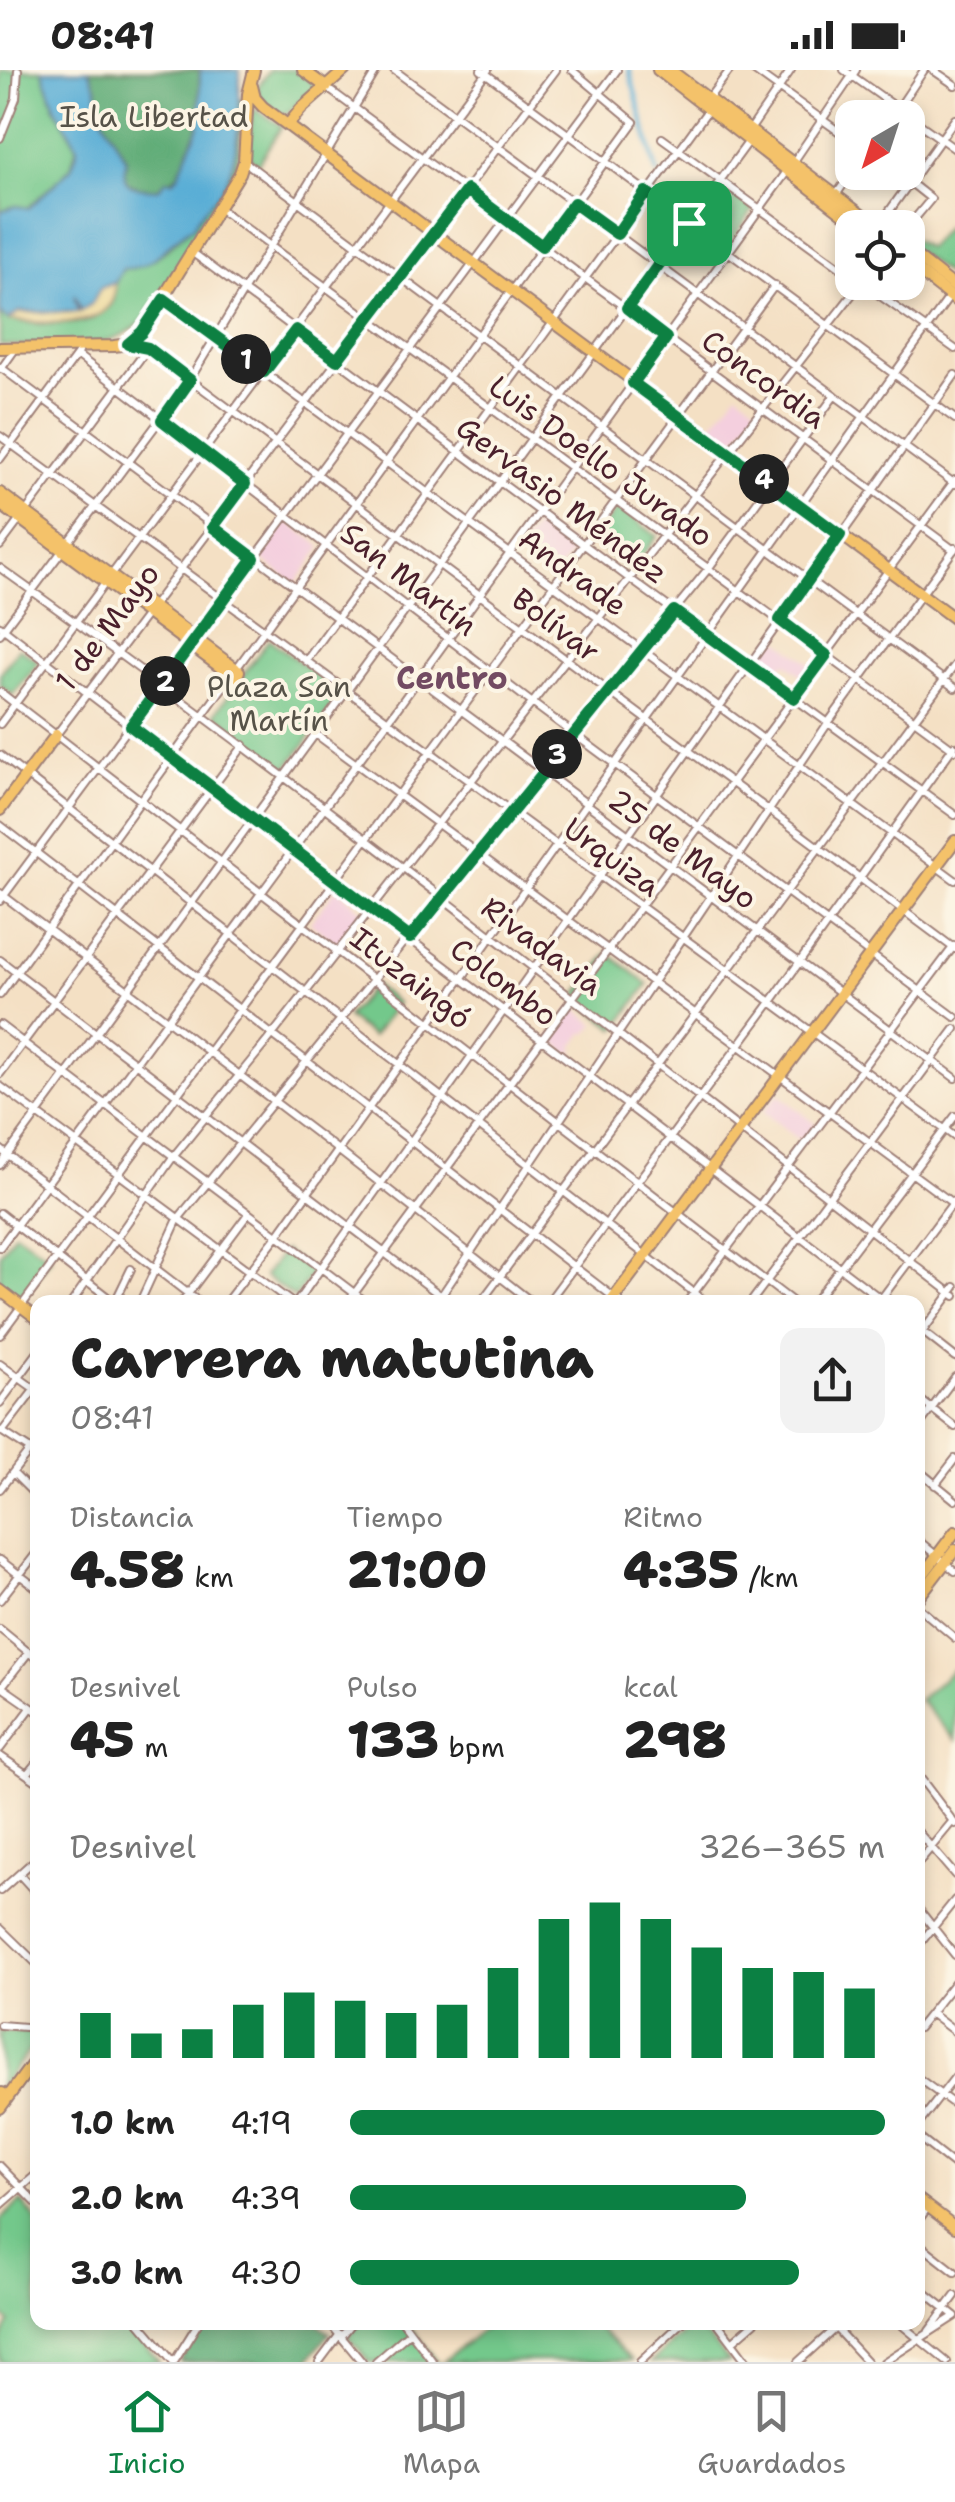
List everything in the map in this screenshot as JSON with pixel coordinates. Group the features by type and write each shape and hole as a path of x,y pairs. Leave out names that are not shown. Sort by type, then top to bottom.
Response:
{"main road":[{"path":"0,348 80,351 128,344 142,332 235,184 244,161 248,94 254,70"},
{"name":"Concordia","path":"303,70 326,87"},
{"path":"288,124 345,70"},
{"path":"665,71 844,210"},
{"path":"252,86 263,107 955,620"},
{"path":"246,114 254,106 263,107"},
{"path":"834,200 850,210"},
{"path":"925,267 953,294"},
{"path":"925,275 953,294"},
{"path":"0,493 22,515 234,673"},
{"path":"0,504 22,515"},
{"name":"1 de Mayo","path":"0,810 56,735"},
{"path":"619,1295 955,844"},
{"path":"0,1290 30,1313"},
{"path":"925,1586 955,1532"},
{"path":"925,1574 955,1550"},
{"path":"1,2099 30,2063"},
{"path":"925,2205 955,2227"}],"street":[{"path":"0,138 16,98 18,70"},
{"path":"1,630 190,380 376,70"},
{"path":"0,1025 355,1294 954,482 394,70"},
{"name":"1 de Mayo","path":"56,735 556,70"},
{"path":"0,995 634,122 572,70"},
{"path":"523,1295 86,956 1,896 194,642 616,70"},
{"path":"306,660 586,278 730,70"},
{"path":"753,70 835,129"},
{"path":"0,1165 4,1152 38,1114 97,1034 720,181 791,70"},
{"path":"844,70 854,73 887,100"},
{"path":"904,100 924,70"},
{"path":"933,70 955,86"},
{"path":"0,724 424,159 485,71 955,419"},
{"path":"0,1247 448,638 791,166 854,73"},
{"name":"Concordia","path":"326,87 955,549"},
{"path":"925,161 955,119"},
{"path":"925,128 955,149"},
{"path":"662,138 835,264"},
{"path":"244,161 955,688"},
{"path":"834,200 840,190"},
{"path":"920,190 931,199 922,210"},
{"name":"Luis Doello Jurado","path":"220,209 954,748"},
{"name":"Gervasio Méndez","path":"193,253 955,815"},
{"path":"0,1336 775,285"},
{"path":"232,1295 953,294"},
{"name":"Andrade","path":"164,299 955,880"},
{"path":"78,1295 172,1157 273,1034 849,300"},
{"path":"886,300 955,349"},
{"name":"Bolívar","path":"128,344 148,348 954,947"},
{"path":"1,368 16,348"},
{"path":"0,546 148,348"},
{"path":"0,458 80,351"},
{"name":"San Martín","path":"80,351 162,420 573,734 955,1017"},
{"name":"25 de Mayo","path":"1,368 955,1078"},
{"path":"300,1295 955,375"},
{"path":"143,1295 178,1219 708,569 835,395"},
{"name":"Urquiza","path":"0,436 955,1137"},
{"path":"442,1295 768,810 887,638 955,549"},
{"name":"Rivadavia","path":"0,568 245,744 282,768 294,764"},
{"name":"Colombo","path":"1,630 212,787 874,1295"},
{"path":"234,673 262,639 273,637"},
{"path":"486,1295 955,665"},
{"name":"Rivadavia","path":"234,673 209,713 245,744 954,1292"},
{"name":"Ituzaingó","path":"0,692 784,1295"},
{"path":"316,735 954,1203 885,1295"},
{"path":"0,1074 245,744"},
{"path":"553,1295 954,748"},
{"path":"0,755 697,1295"},
{"path":"0,824 608,1295"},
{"path":"695,1293 954,947"},
{"path":"0,960 434,1295"},
{"path":"756,1295 955,1028"},
{"path":"0,1086 284,1295"},
{"path":"819,1295 955,1116"},
{"path":"4,1152 188,1294 248,1214"},
{"path":"0,1213 105,1295"},
{"path":"118,1295 131,1269"},
{"path":"925,1325 954,1292"},
{"path":"925,1336 955,1356"},
{"path":"0,1403 30,1362"},
{"path":"0,1364 30,1385"},
{"path":"925,1418 955,1377"},
{"path":"30,1395 1,1431 30,1450"},
{"path":"925,1404 955,1427"},
{"path":"0,1489 30,1457"},
{"path":"936,1484 955,1459"},
{"path":"13,1473 30,1490"},
{"path":"925,1475 955,1500"},
{"path":"925,1546 955,1571"},
{"path":"0,1560 30,1583"},
{"path":"0,1600 30,1561"},
{"path":"925,1614 955,1638"},
{"path":"0,1629 29,1652 0,1687 30,1707"},
{"path":"30,1715 0,1753 30,1776"},
{"path":"27,1774 30,1770"},
{"path":"925,1784 954,1822 925,1855"},
{"path":"925,1841 955,1874"},
{"path":"0,1891 30,1864"},
{"path":"19,1874 30,1886"},
{"path":"925,1938 955,1900"},
{"path":"925,1917 955,1955"},
{"path":"0,1928 30,1956"},
{"path":"925,2019 955,1982"},
{"path":"930,2013 955,2032"},
{"path":"0,2025 30,2027"},
{"path":"925,2116 955,2078"},
{"path":"925,2083 955,2105"},
{"path":"925,2142 955,2166"},
{"path":"0,2166 30,2197"},
{"path":"0,2206 30,2180"},
{"path":"925,2211 928,2207"},
{"path":"925,2248 955,2272"},
{"path":"884,2362 955,2316 925,2292"},
{"path":"926,2334 955,2296"},
{"path":"146,2330 174,2362 194,2330"},
{"path":"640,2362 674,2330"},
{"path":"723,2330 748,2362"},
{"path":"732,2342 746,2330"},
{"path":"798,2362 831,2330"},
{"path":"840,2330 867,2362"},
{"path":"907,2330 948,2362"},
{"path":"319,2362 340,2331 362,2362"},
{"path":"376,2362 410,2332 433,2362"}],"shaded area":[{"path":"738,392 759,409 731,444 710,427"},
{"path":"287,521 322,547 295,584 260,558"},
{"path":"539,522 575,548 552,579 516,553"},
{"path":"775,637 813,666 804,677 785,662 774,676 756,663"},
{"path":"337,888 363,912 338,945 310,923"},
{"path":"572,1006 595,1024 587,1034 584,1032 571,1055 549,1038"},
{"path":"778,1094 816,1124 802,1142 763,1112"}],"green space":[{"path":"0,70 42,70 55,107 77,146 71,168 28,208 16,206 0,211"},
{"name":"Isla Libertad","path":"89,70 200,70 199,126 178,175 158,189 142,189 127,183 122,171 126,159 98,108"},
{"path":"269,70 295,70 314,84 314,90 287,113 280,114 260,99 257,88"},
{"path":"239,99 243,100 239,155 232,181 144,320 113,339 95,343 0,345 0,314 29,323 88,321 113,302 116,281 123,269 148,262 180,238 226,183 235,152"},
{"path":"255,109 282,126 257,165 248,155"},
{"path":"722,186 753,210 727,247 696,224 701,217 713,219 723,213 726,205 717,193"},
{"path":"946,227 955,234 955,281 925,258 927,248"},
{"path":"618,507 657,536 631,571 592,541"},
{"name":"Plaza San Martín","path":"269,639 342,694 287,768 215,714"},
{"path":"19,648 39,662 13,695 0,685 0,674"},
{"path":"608,953 648,984 616,1029 575,998"},
{"path":"374,985 397,1003 372,1037 347,1017"},
{"path":"15,1232 51,1258 19,1299 0,1284 0,1254"},
{"path":"284,1250 313,1272 297,1295 291,1295 264,1276"},
{"path":"955,1668 955,1740 925,1707 925,1695"},
{"path":"0,2032 30,2032 30,2050 0,2087"},
{"path":"21,2201 30,2212 30,2330 131,2330 159,2362 0,2362 0,2343 10,2322 0,2314 0,2220"},
{"path":"198,2330 330,2333 307,2362 180,2362"},
{"path":"354,2330 413,2330 438,2362 370,2362 348,2337"},
{"path":"482,2330 601,2330 632,2360 442,2362"},
{"path":"687,2330 701,2330 730,2362 651,2362"}],"sand":[{"path":"115,283 113,299 105,311 92,318 59,323 9,320 20,312 78,312 73,295 80,310 103,286"}],"water":[{"path":"42,70 89,70 97,89 98,108 126,160 125,177 135,187 158,189 178,175 199,126 200,70 240,70 237,141 223,188 194,227 154,259 123,269 115,283 100,288 92,303 81,311 74,295 78,312 19,312 8,320 0,314 0,211 16,206 29,208 71,168 76,155 77,146 55,107"}],"waterway":[{"path":"629,70 657,173"}],"district":[{"name":"Centro","path":"452,677"}],"route":[{"path":"467,190 542,246 574,203 617,234 646,192 689,223 627,308 666,338 633,383 840,535 780,620 826,655 794,698 674,611 410,938 131,726 254,558 213,527 245,484 162,420 190,380 148,348 128,344 142,332 164,299 264,372 296,330 337,360 467,190"}]}
